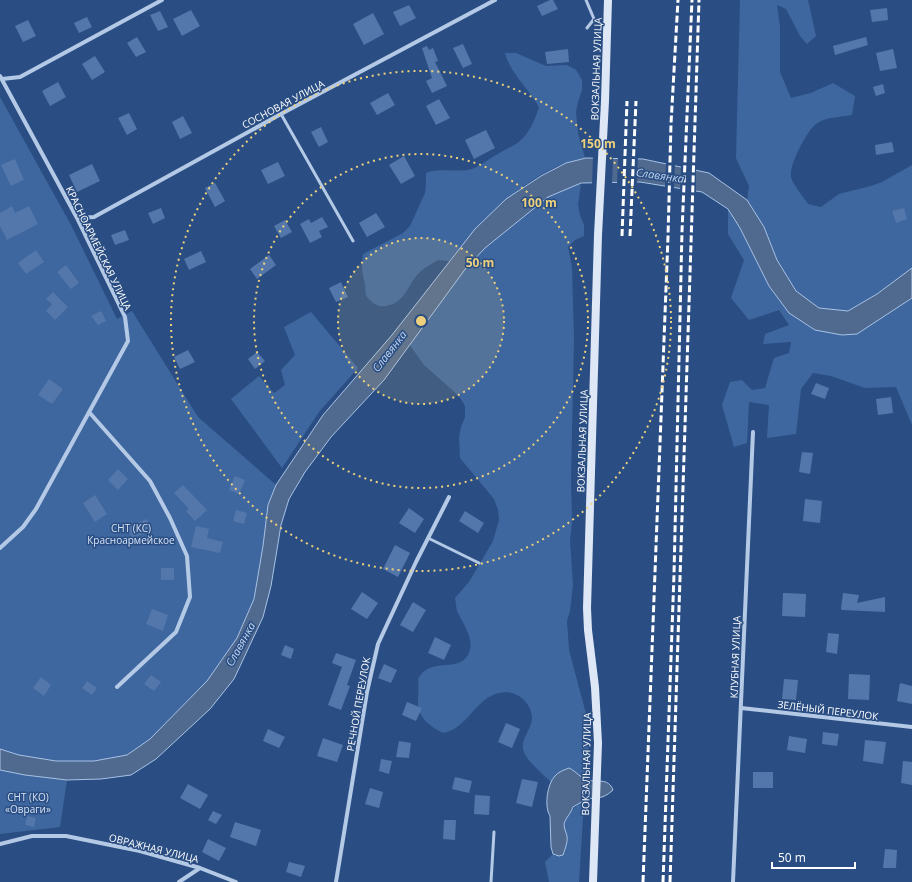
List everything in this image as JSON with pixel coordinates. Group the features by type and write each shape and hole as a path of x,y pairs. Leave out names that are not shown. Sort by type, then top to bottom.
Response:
{"street":[{"path":"1,77 20,77 162,0"},
{"name":"СОСНОВАЯ УЛИЦА","path":"77,218 94,217 281,114 496,0"},
{"name":"ВОКЗАЛЬНАЯ УЛИЦА","path":"593,882 597,773 597,713 586,608 598,235 605,102 608,0"},
{"name":"КРАСНОАРМЕЙСКАЯ УЛИЦА","path":"0,548 23,527 36,509 128,341 125,317 77,218 1,77"},
{"path":"89,412 150,481 170,518 187,556 190,598 176,632 117,687"},
{"name":"КЛУБНАЯ УЛИЦА","path":"733,882 753,432"},
{"name":"РЕЧНОЙ ПЕРЕУЛОК","path":"336,882 366,692 378,644 416,562 449,497"},
{"name":"ЗЕЛЁНЫЙ ПЕРЕУЛОК","path":"741,708 912,727"},
{"name":"ОВРАЖНАЯ УЛИЦА","path":"0,844 32,836 66,836 140,851 200,868 236,882"},
{"path":"179,882 200,868"}],"lane":[{"path":"586,0 594,19 587,28"},
{"path":"281,114 353,241"},
{"path":"428,538 479,563"},
{"path":"491,882 494,832"}],"green space":[{"path":"740,0 808,0 816,36 807,44 800,36 786,9 777,5 780,27 780,72 791,98 811,93 833,83 855,96 852,115 828,119 816,124 808,134 795,157 791,177 808,204 821,207 839,194 882,182 912,165 912,268 877,294 848,311 819,308 796,291 777,260 764,227 747,200 749,186 736,158"},
{"path":"505,53 516,53 546,66 567,65 576,70 582,80 582,90 576,112 578,133 585,158 565,163 530,182 487,218 449,261 438,260 422,270 403,297 398,301 386,306 376,305 366,295 362,269 363,254 403,233 410,226 425,193 426,173 436,171 468,170 476,167 518,142 527,134 531,127 539,107 515,74 507,60"},
{"name":"СНТ (КС) Красноармейское","path":"0,97 71,225 117,319 132,311 198,417 276,485 268,505 254,599 237,638 208,681 150,739 127,755 94,761 56,761 19,755 0,749"},
{"path":"581,183 578,205 584,225 584,236 575,240 568,247 572,267 574,338 571,480 572,523 570,540 573,585 570,611 567,621 569,650 589,725 588,781 577,775 569,768 558,773 551,782 539,771 524,753 523,745 531,725 532,717 528,704 513,693 500,693 487,698 453,730 443,733 429,724 420,713 418,702 418,679 422,673 431,667 460,662 468,655 470,649 470,638 457,611 455,598 469,582 493,541 499,520 498,510 494,499 460,458 459,437 465,417 465,406 459,396 424,365 409,344 466,268 485,248 547,197"},
{"path":"728,209 740,228 769,286 789,313 857,334 912,298 912,425 896,387 865,388 831,376 813,373 801,389 796,434 767,438 769,405 749,402 747,443 734,447 722,405 730,382 742,380 752,390 765,388 774,358 789,353 791,342 763,344 765,334 789,325 779,310 749,320 731,298 744,260 728,234"},
{"path":"311,312 358,368 319,412 282,468 231,399 259,376 274,393 285,385 281,370 295,355 284,327"},
{"name":"СНТ (КО) «Овраги»","path":"0,770 25,775 67,780 60,827 0,834"},
{"path":"584,800 579,882 549,882 545,862 553,854 555,856 566,846 564,827 565,821 572,810"}],"water":[{"name":"Славянка","path":"586,158 643,159 709,173 747,200 764,227 777,260 796,291 819,308 848,311 877,294 912,268 912,298 857,334 842,335 815,330 789,313 769,286 740,228 728,209 702,192 640,182 581,183 548,197 485,248 466,268 384,380 331,437 305,472 289,499 281,525 271,586 263,617 234,679 210,709 156,759 131,775 101,779 67,780 25,775 0,770 0,749 19,755 56,761 94,761 127,755 150,739 207,681 237,638 254,599 268,505 276,485 323,415 392,335 475,229 506,199 541,176 566,163"},
{"path":"569,768 585,779 608,783 613,790 605,796 585,800 573,807 564,824 567,836 566,846 563,855 559,856 553,854 551,847 550,816 547,807 547,796 550,784 555,776 559,772"}],"pier":[{"path":"593,156 613,157 612,184 592,185"},
{"path":"618,157 638,157 637,184 617,184"},
{"path":"666,162 675,164 674,190 665,188"},
{"path":"681,165 696,168 696,193 680,191"}],"building":[{"path":"553,0 558,9 542,16 537,6"},
{"path":"409,5 416,18 400,26 393,12"},
{"path":"887,8 888,20 872,22 870,10"},
{"path":"191,10 200,26 182,36 173,19"},
{"path":"160,11 168,27 158,31 150,15"},
{"path":"373,13 384,34 364,45 353,24"},
{"path":"87,17 92,27 79,33 74,23"},
{"path":"28,20 36,36 23,42 15,26"},
{"path":"137,37 146,52 136,57 127,43"},
{"path":"866,37 868,45 835,55 833,46"},
{"path":"463,44 472,64 463,68 453,48"},
{"path":"427,46 429,50 433,48 438,61 435,62 447,86 432,93 426,81 432,78 422,48"},
{"path":"568,49 569,62 547,64 545,52"},
{"path":"893,49 897,68 880,71 876,53"},
{"path":"95,56 105,72 92,80 82,64"},
{"path":"58,82 66,97 50,106 42,91"},
{"path":"883,84 885,93 876,96 873,87"},
{"path":"388,93 395,105 377,115 370,103"},
{"path":"439,99 450,118 436,125 426,106"},
{"path":"129,113 137,129 127,135 118,118"},
{"path":"183,116 192,133 180,139 172,122"},
{"path":"321,127 328,142 319,147 311,132"},
{"path":"486,130 495,148 474,159 465,140"},
{"path":"892,142 894,152 876,155 875,145"},
{"path":"404,156 415,176 401,184 389,165"},
{"path":"15,159 24,180 11,186 1,165"},
{"path":"278,162 285,176 268,184 261,170"},
{"path":"92,164 100,181 77,192 69,175"},
{"path":"215,183 225,201 215,207 205,188"},
{"path":"12,206 15,213 29,206 38,224 7,240 0,226 0,213"},
{"path":"161,208 165,218 153,224 148,213"},
{"path":"904,208 907,219 896,223 892,211"},
{"path":"376,213 385,227 367,237 359,223"},
{"path":"322,217 328,227 319,231 322,237 310,243 300,224 309,219 311,223"},
{"path":"285,220 292,232 281,238 274,226"},
{"path":"125,230 129,240 115,245 111,235"},
{"path":"36,250 44,262 26,274 18,263"},
{"path":"201,251 206,262 189,270 184,259"},
{"path":"269,255 276,265 257,279 250,269"},
{"path":"66,265 79,283 71,289 57,272"},
{"path":"341,282 348,297 336,302 329,288"},
{"path":"53,292 68,307 55,320 46,311 52,304 46,299"},
{"path":"101,311 106,321 98,325 91,316"},
{"path":"188,350 195,362 180,369 174,357"},
{"path":"257,352 265,361 255,369 248,359"},
{"path":"49,379 63,389 52,404 38,395"},
{"path":"816,383 829,388 825,399 811,394"},
{"path":"891,397 893,413 878,415 876,399"},
{"path":"802,452 813,453 810,474 799,472"},
{"path":"118,469 128,479 118,490 108,480"},
{"path":"235,476 245,480 239,494 229,490"},
{"path":"183,485 207,510 195,521 186,511 189,509 174,493"},
{"path":"95,495 107,514 95,522 83,503"},
{"path":"805,499 822,501 820,523 803,521"},
{"path":"409,508 424,519 415,533 399,523"},
{"path":"236,510 247,513 244,524 233,521"},
{"path":"465,511 484,523 478,533 459,521"},
{"path":"147,519 151,531 132,538 127,527"},
{"path":"196,526 209,529 207,538 223,542 220,553 191,547"},
{"path":"395,545 410,553 398,577 383,569"},
{"path":"161,568 174,568 174,580 161,580"},
{"path":"362,592 378,603 367,619 351,609"},
{"path":"783,593 806,594 805,617 782,616"},
{"path":"843,593 859,595 857,603 885,597 885,612 842,610"},
{"path":"413,602 426,610 413,632 400,625"},
{"path":"152,609 168,615 163,631 146,624"},
{"path":"828,633 839,634 837,654 826,652"},
{"path":"435,637 451,645 444,660 428,653"},
{"path":"285,645 294,649 291,659 281,655"},
{"path":"336,653 356,660 347,685 350,686 341,710 328,705 342,667 332,663"},
{"path":"384,664 397,670 391,683 378,678"},
{"path":"849,674 870,675 869,700 848,699"},
{"path":"151,675 161,682 154,691 144,684"},
{"path":"41,677 51,685 44,696 33,688"},
{"path":"784,679 798,680 796,700 782,699"},
{"path":"87,681 97,688 92,695 82,688"},
{"path":"900,683 912,686 912,704 897,701"},
{"path":"407,702 422,708 416,721 402,715"},
{"path":"506,723 520,729 512,748 498,742"},
{"path":"268,729 285,737 279,748 263,741"},
{"path":"823,732 839,734 837,746 822,744"},
{"path":"789,736 807,739 805,753 787,750"},
{"path":"323,738 343,745 337,762 317,756"},
{"path":"865,740 886,742 883,764 863,761"},
{"path":"399,741 411,743 409,758 396,757"},
{"path":"381,759 392,761 389,774 379,771"},
{"path":"903,761 912,762 912,785 901,783"},
{"path":"753,772 773,772 773,788 753,788"},
{"path":"455,777 472,781 469,793 452,789"},
{"path":"522,779 538,782 532,807 516,803"},
{"path":"188,784 208,795 200,809 180,798"},
{"path":"370,788 383,792 379,808 365,804"},
{"path":"475,795 490,796 489,815 474,814"},
{"path":"213,811 222,815 216,824 208,820"},
{"path":"27,816 36,818 34,827 25,825"},
{"path":"444,820 456,820 455,840 443,839"},
{"path":"235,822 261,830 256,846 230,837"},
{"path":"208,839 226,848 219,861 202,852"},
{"path":"885,849 897,850 896,868 883,868"},
{"path":"289,862 305,866 301,877 286,872"}],"railway":[{"path":"643,882 671,124 678,0"},
{"path":"663,882 674,574 682,231 692,0"},
{"path":"670,882 699,0"},
{"path":"622,236 627,101"},
{"path":"630,236 636,101"}]}
